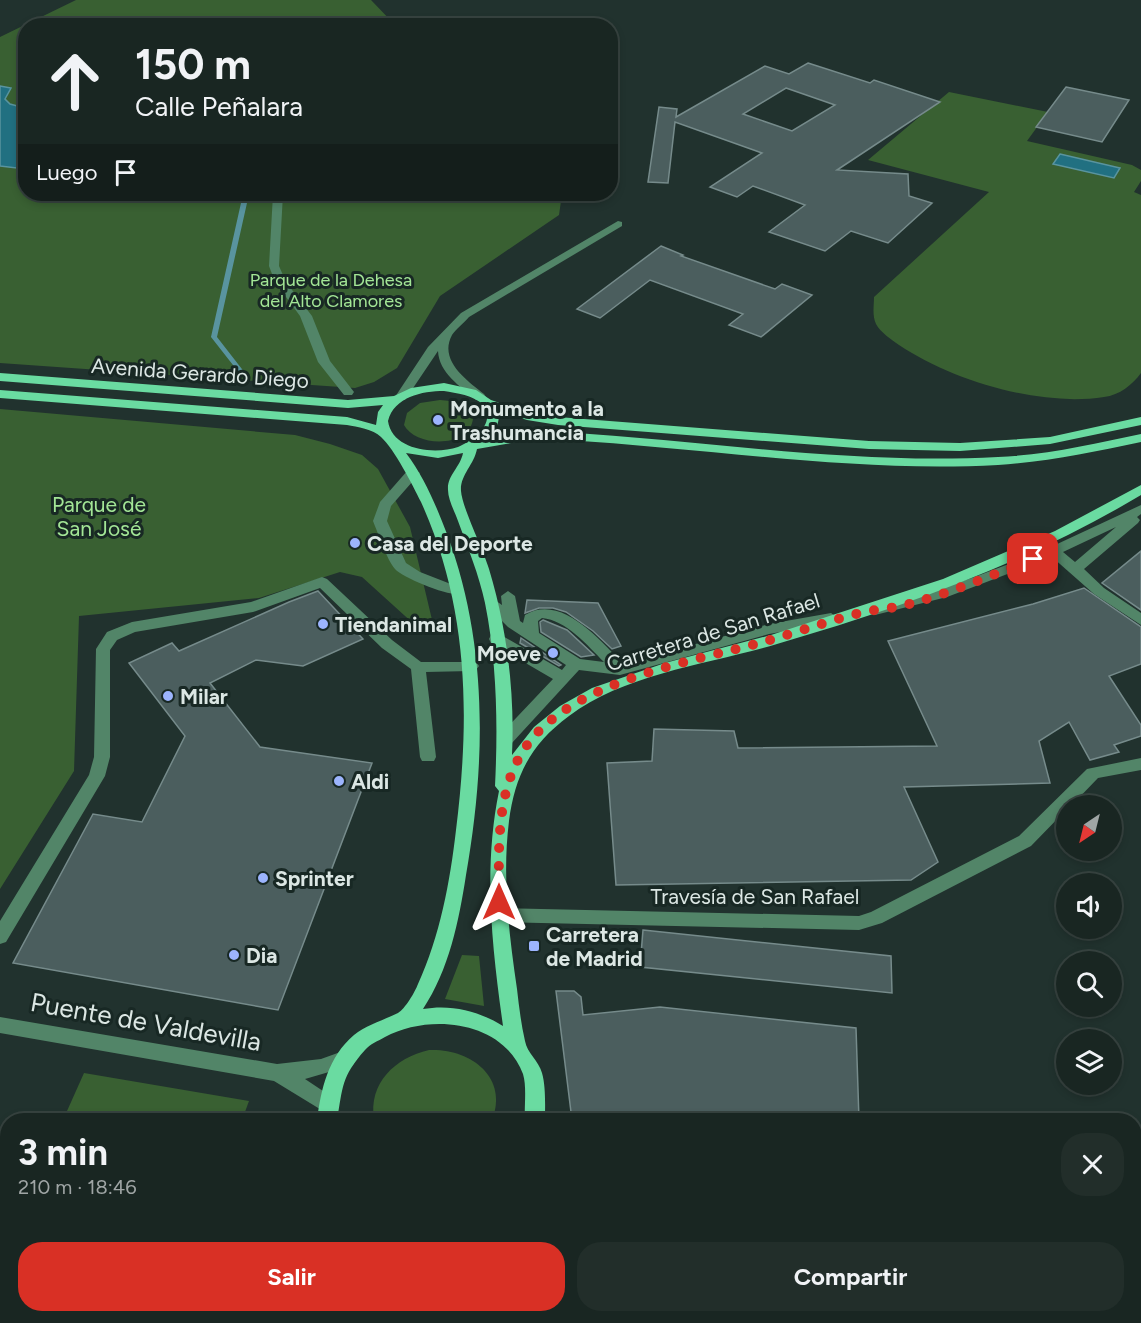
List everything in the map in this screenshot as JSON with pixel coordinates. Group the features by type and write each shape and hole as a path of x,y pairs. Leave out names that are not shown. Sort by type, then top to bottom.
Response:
{"main road":[{"name":"Avenida Gerardo Diego","path":"0,377 348,404 374,404 399,398"},
{"path":"406,1018 417,1003 435,964 456,890 471,758 471,666 456,591 436,523 413,472 381,425 382,416 388,407 399,398 418,390 444,387 464,390 520,415 558,421 843,444 936,448 1034,444 1090,434 1141,421"},
{"name":"Avenida Gerardo Diego","path":"0,394 347,421 368,426 387,437"},
{"path":"483,400 493,411 493,425 488,434 471,446 468,461 456,477 453,492 480,562 492,603 501,678 505,740 501,822"},
{"path":"387,437 407,450 427,454 447,453 471,446 523,438 568,436 844,458 965,462 1047,457 1141,438"},
{"name":"Carretera de San Rafael","path":"516,1047 500,915 501,822 512,776 522,753 542,728 564,711 593,695 631,680 856,614 1002,562 1076,527 1141,489"},
{"path":"327,1113 333,1082 346,1059 372,1034 406,1018 435,1013 464,1016 491,1027 516,1047 531,1070 535,1083 536,1113"}],"street":[{"path":"278,201 274,266 281,282 306,316 324,362 348,392"},
{"path":"399,398 432,350 477,306 618,224"},
{"path":"446,336 442,352 445,363 483,400"},
{"path":"413,472 385,505 380,521 400,566 415,575 456,591"},
{"path":"492,603 513,623 576,664 620,670 769,629 909,604 1053,551 1141,511"},
{"path":"1075,569 1141,511"},
{"path":"1053,551 1099,591 1141,620"},
{"path":"0,937 97,776 102,757 103,649 112,636 132,627 253,607 322,582 387,644 418,667 471,666"},
{"path":"508,596 513,623"},
{"path":"532,636 530,619 533,615 540,612 553,615 564,620 620,670"},
{"path":"496,639 564,678"},
{"path":"505,740 576,664"},
{"path":"418,667 428,757"},
{"name":"Travesía de San Rafael","path":"500,915 859,923 876,918 1025,841 1093,773 1141,764"},
{"name":"Puente de Valdevilla","path":"3,1025 277,1073"},
{"path":"277,1073 310,1070 346,1059"},
{"path":"277,1073 311,1092 327,1113"}],"green space":[{"name":"Parque de la Dehesa del Alto Clamores","path":"76,0 371,0 388,18 39,18"},
{"name":"Parque de la Dehesa del Alto Clamores","path":"18,28 18,201 561,201 559,215 440,296 397,368 374,382 355,388 0,363 0,37"},
{"path":"949,92 1048,112 1027,141 1132,165 1141,170 1141,181 1134,192 1141,195 1141,373 1120,392 1110,396 1079,399 1053,398 998,388 945,370 921,358 899,345 876,324 874,297 989,192 868,160"},
{"path":"440,400 455,402 468,409 473,418 470,428 463,435 442,441 431,441 410,433 404,425 407,413 420,403"},
{"name":"Parque de San José","path":"0,409 295,435 362,455 378,469 410,527 433,624 415,625 362,577 340,572 259,598 79,616 74,771 0,889"},
{"path":"462,955 479,956 484,1006 445,999"},
{"path":"429,1050 458,1054 482,1068 490,1078 495,1090 494,1113 373,1113 375,1095 386,1074 405,1059"},
{"path":"84,1073 249,1101 245,1113 66,1113"}],"water":[{"path":"0,86 11,88 5,99 10,104 18,106 18,168 0,166"},
{"path":"1060,154 1120,168 1114,178 1053,164"}],"building":[{"path":"808,63 870,83 874,80 940,102 837,170 908,174 909,196 932,203 888,243 851,231 825,251 769,232 805,205 753,186 737,197 710,187 762,153 675,122 668,183 648,182 659,107 677,109 676,117 765,66 789,74","holes":["786,88 835,105 792,131 743,114"]},
{"path":"1066,87 1129,100 1102,142 1036,127"},
{"path":"661,246 683,255 681,256 775,289 782,284 812,295 761,337 729,325 743,314 650,280 600,318 577,309"},
{"path":"1141,551 1141,610 1102,583"},
{"path":"1084,588 1141,627 1141,664 1109,676 1141,725 1141,736 1114,745 1119,752 1090,760 1069,722 1039,741 1050,783 904,787 938,862 911,880 616,885 607,763 652,761 654,729 734,731 738,748 937,746 888,641 1033,604"},
{"path":"318,591 363,639 303,666 256,660 210,683 260,747 372,763 278,1010 13,963 93,814 142,822 185,736 129,663 172,643 179,651"},
{"path":"527,600 598,603 621,646 612,649 593,631 566,612 553,608 539,608 525,613"},
{"path":"543,620 567,630 594,655 581,657 541,632 540,622"},
{"path":"521,638 561,665 559,666 520,643"},
{"path":"643,930 891,956 892,993 640,967"},
{"path":"556,991 574,991 581,997 583,1015 660,1007 856,1028 859,1113 571,1113"}],"waterway":[{"path":"242,373 214,337 244,201"}],"place":[{"name":"Monumento a la Trashumancia","path":"438,420"},
{"name":"Casa del Deporte","path":"355,543"},
{"name":"Tiendanimal","path":"323,624"},
{"name":"Moeve","path":"553,653"},
{"name":"Milar","path":"168,696"},
{"name":"Aldi","path":"339,781"},
{"name":"Sprinter","path":"263,878"},
{"name":"Carretera de Madrid","path":"534,946"},
{"name":"Dia","path":"234,955"}],"route":[{"path":"499,902 501,822 514,769 530,741 542,728 564,711 593,695 631,680 856,614 909,604 1033,559"}]}
